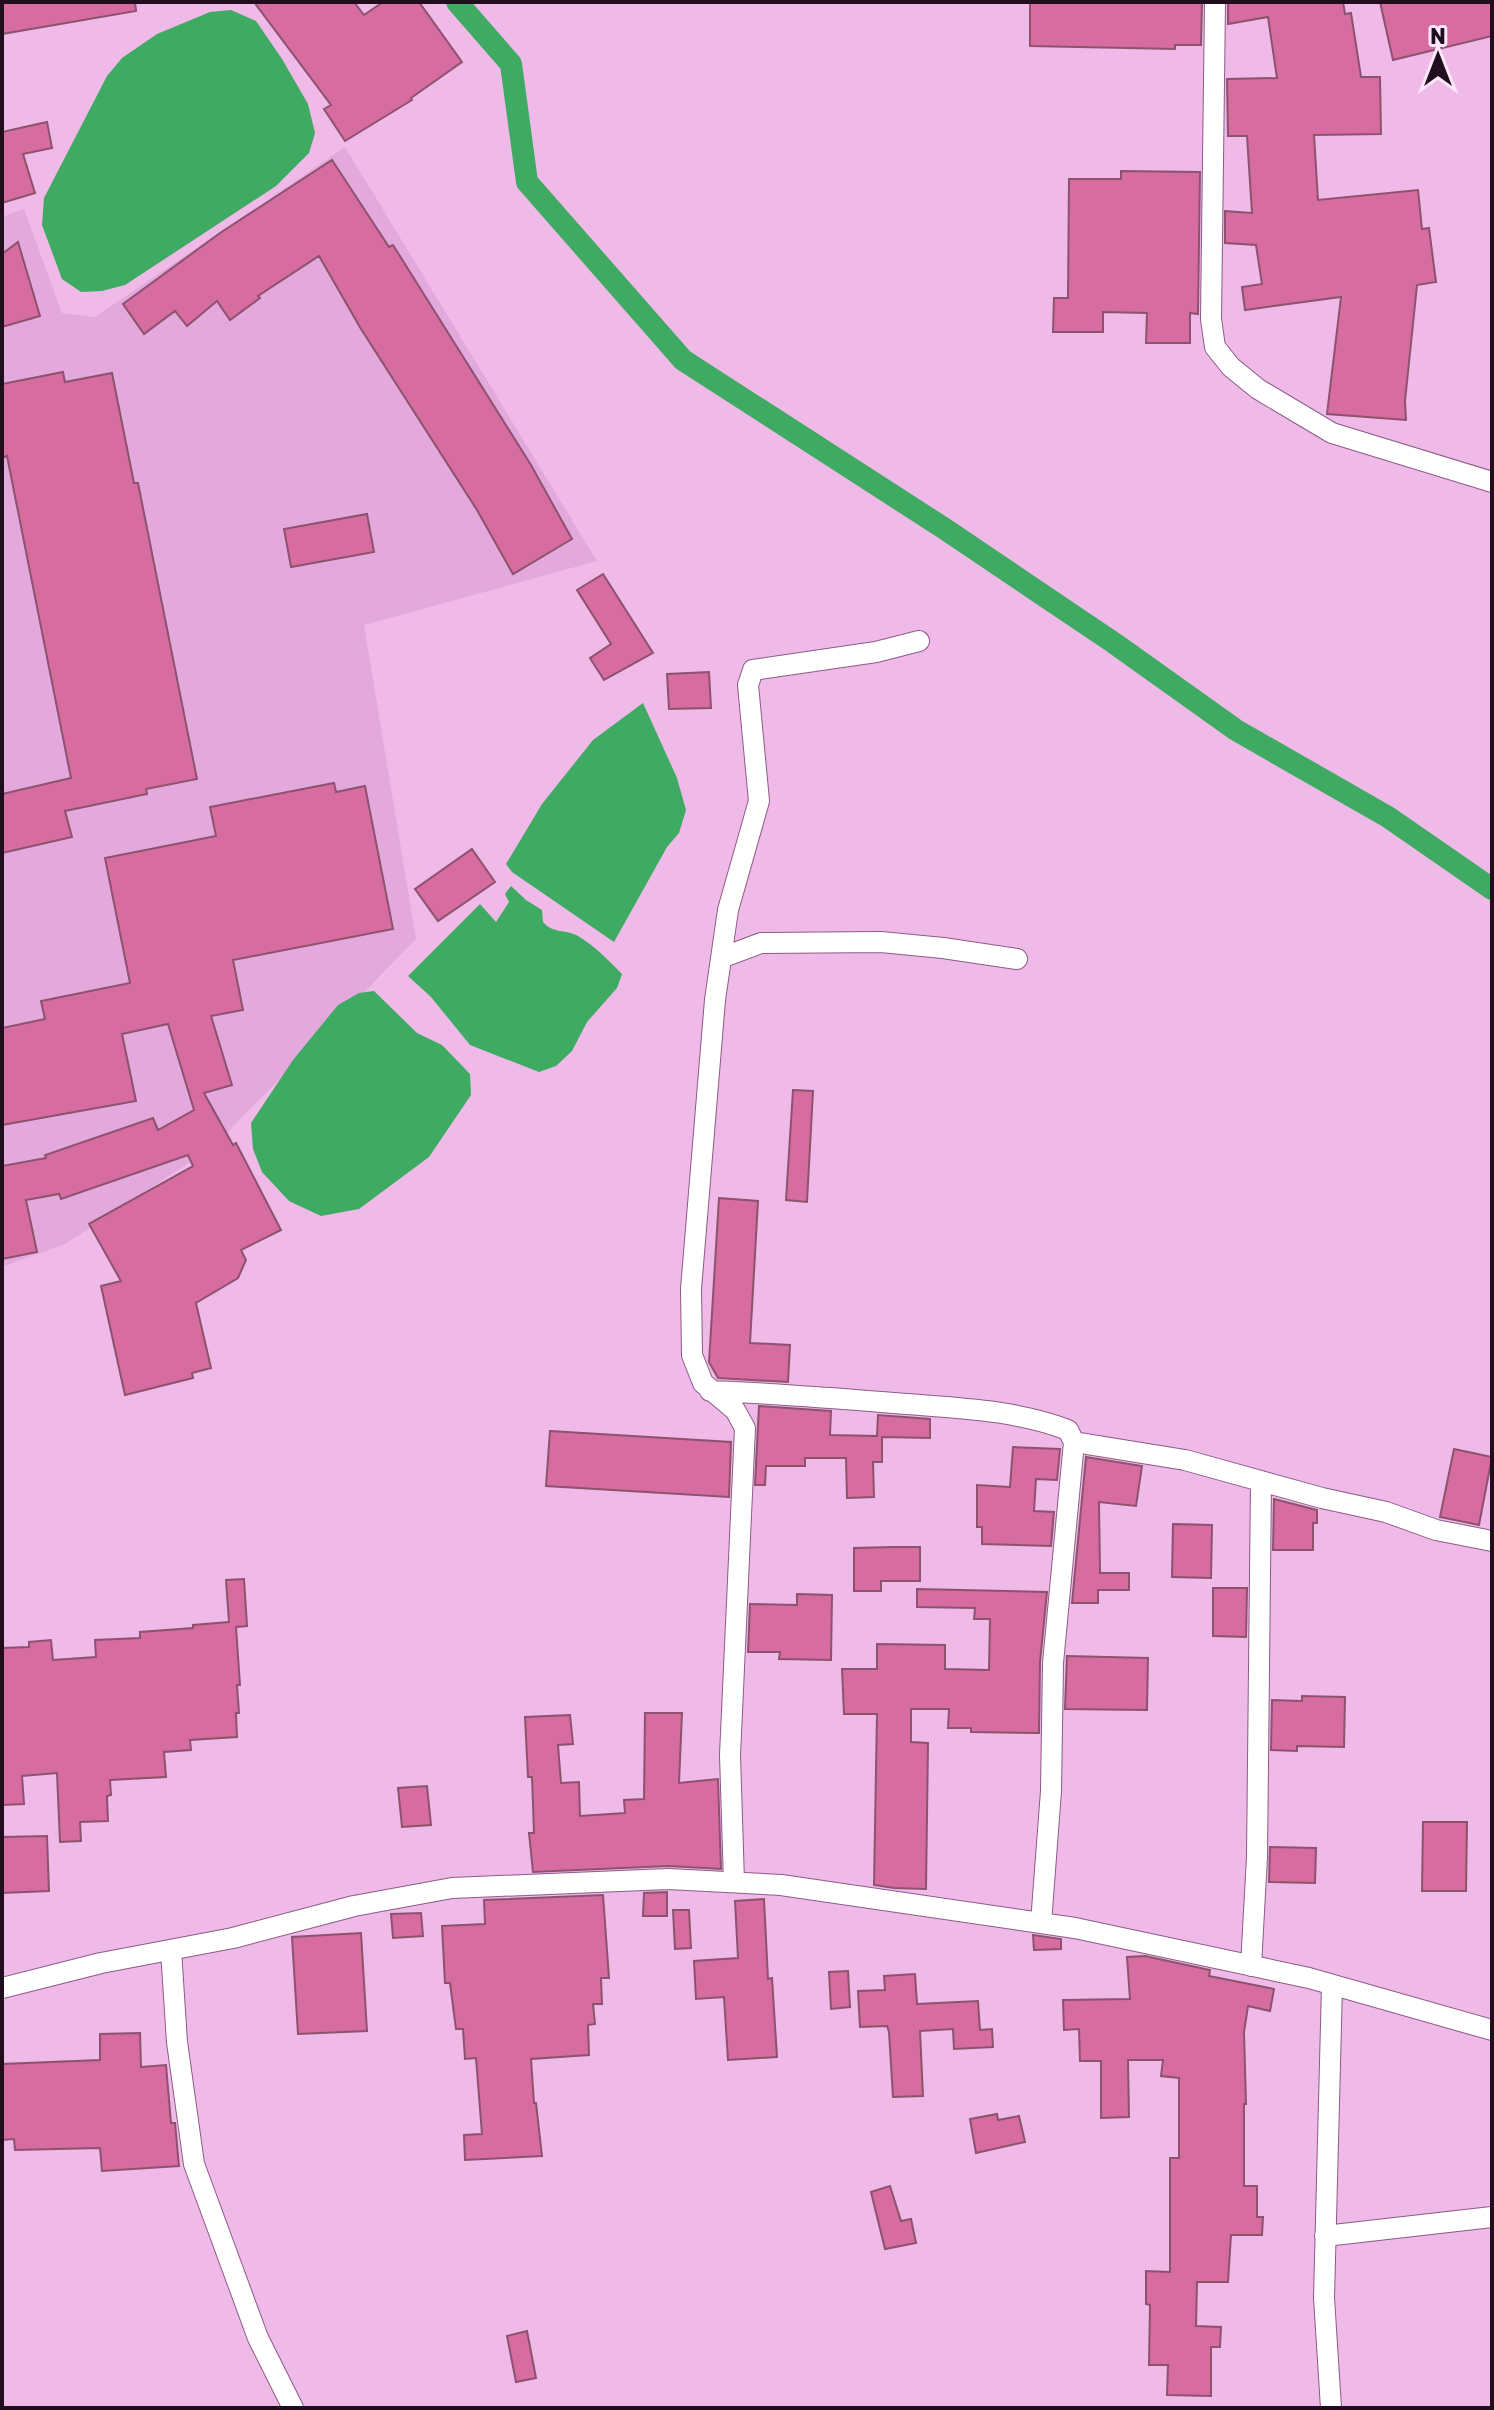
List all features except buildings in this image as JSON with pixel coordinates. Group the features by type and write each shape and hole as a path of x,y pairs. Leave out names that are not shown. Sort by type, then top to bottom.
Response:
{"street":[{"path":"1215,2 1211,319 1215,347 1231,367 1258,389 1332,433 1492,482"},
{"path":"734,1882 730,1755 745,1428 735,1410 703,1383 692,1355 691,1289 707,1073 721,958 728,910 759,801 748,685 753,670 876,652 919,641"},
{"path":"721,958 761,943 881,942 1017,959"},
{"path":"710,1391 807,1395 988,1410 1041,1420 1068,1430 1074,1442 1053,1663 1051,1791 1041,1923"},
{"path":"1074,1442 1185,1460 1322,1498 1386,1512 1436,1530 1492,1541"},
{"path":"1251,1966 1257,1857 1261,1481"},
{"path":"2,1988 101,1963 233,1938 354,1906 452,1888 668,1879 781,1885 1075,1928 1332,1985 1492,2030"},
{"path":"171,1950 177,2042 194,2164 258,2338 293,2408"},
{"path":"1331,2408 1324,2298 1332,1985"},
{"path":"1325,2236 1492,2217"}],"shaded area":[{"path":"231,10 256,21 308,104 315,133 309,153 276,186 125,285 81,292 62,279 42,225 44,198 107,76 122,58 157,34 210,12"},
{"path":"345,147 597,561 364,625 416,939 213,1147 65,1244 2,1267 2,217 24,209 62,313 95,317"},
{"path":"643,703 677,778 686,810 679,833 667,847 614,942 512,872 506,864 542,804 593,740"},
{"path":"511,886 542,910 543,922 547,926 584,940 622,974 617,988 587,1022 572,1051 556,1066 539,1072 470,1045 431,997 408,976 480,904 496,922 509,902 505,894"},
{"path":"374,991 417,1033 442,1045 470,1074 471,1095 429,1157 359,1209 321,1216 289,1201 262,1172 253,1149 251,1123 293,1060 338,1005 359,993"}],"waterway":[{"path":"457,2 511,64 527,182 683,360 945,529 1236,730 1388,817 1492,889"}]}
